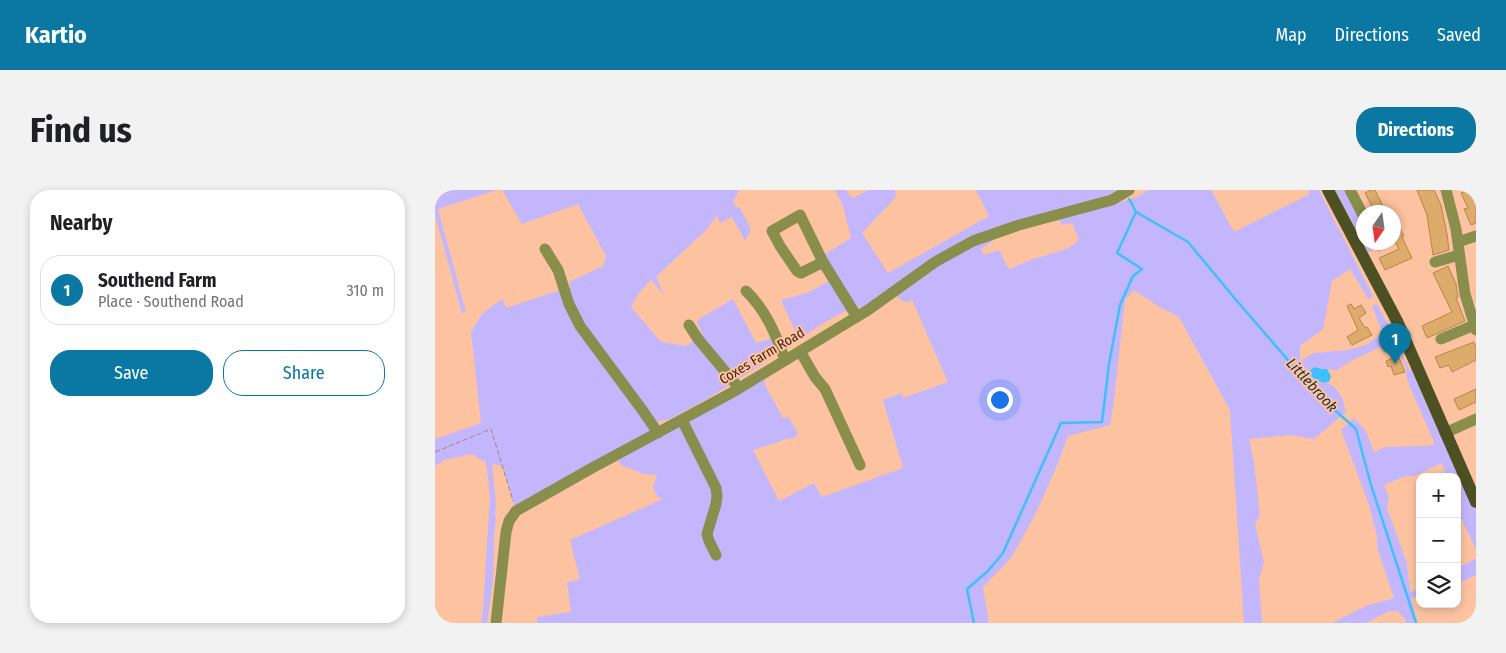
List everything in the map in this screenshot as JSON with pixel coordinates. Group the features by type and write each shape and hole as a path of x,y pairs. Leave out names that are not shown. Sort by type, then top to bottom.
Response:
{"main road":[{"path":"1328,190 1397,321 1476,502"}],"street":[{"name":"Coxes Farm Road","path":"516,511 739,388 857,317 935,262 973,241 1019,225 1112,200 1129,190"},
{"path":"1351,190 1358,205"},
{"path":"1441,339 1475,328 1465,294 1452,210 1445,190"},
{"path":"823,262 801,273 797,271 780,246 773,231 800,216 823,262 857,317"},
{"path":"1458,242 1476,236"},
{"path":"545,249 558,270 569,304 580,326 658,433"},
{"path":"1435,262 1459,255"},
{"path":"747,291 771,324 785,360"},
{"path":"689,325 739,388"},
{"path":"799,352 825,389 860,465"},
{"path":"1445,432 1476,419"},
{"path":"682,420 716,488 716,504 707,534 716,555"},
{"path":"496,623 505,532 516,511"}],"path":[{"path":"435,452 491,429 516,511"}],"shaded area":[{"path":"435,190 497,190 438,209 466,312 462,313 435,215"},
{"path":"502,190 739,190 733,202 736,207 740,208 751,229 745,241 732,217 720,223 717,215 707,229 656,277 664,295 651,280 638,294 631,307 661,342 686,346 703,334 697,323 699,319 733,299 756,343 772,338 779,351 767,358 764,363 707,399 670,419 659,421 643,440 772,374 765,379 765,385 783,418 788,417 798,433 795,438 785,439 753,450 779,501 814,483 822,497 903,468 883,400 902,393 903,398 948,382 912,300 906,303 892,293 861,307 855,307 839,314 799,339 781,300 807,293 833,279 821,257 851,238 843,206 835,190 846,190 853,198 869,190 894,190 895,198 862,233 888,273 989,216 976,190 1122,190 1078,208 991,236 993,241 981,249 984,255 999,250 1009,269 1032,259 1064,250 1079,240 1072,223 1061,225 1059,216 1112,205 1139,196 1149,190 1211,190 1234,232 1310,194 1308,190 1319,190 1373,296 1369,300 1350,269 1332,281 1323,329 1300,346 1300,361 1314,353 1349,350 1366,345 1380,335 1381,329 1372,306 1377,304 1394,336 1378,348 1337,370 1321,369 1309,371 1315,378 1330,384 1338,391 1346,412 1314,439 1290,435 1249,439 1254,462 1260,515 1255,524 1264,562 1259,579 1262,623 1244,623 1230,410 1179,317 1134,290 1125,300 1110,425 1068,436 1035,515 1011,558 983,587 989,623 537,623 537,617 571,612 567,583 580,579 570,540 663,499 657,496 653,487 657,475 644,474 621,465 615,456 516,511 502,466 492,464 496,504 493,582 487,623 481,623 490,496 486,462 471,454 445,460 435,466 435,439 481,423 471,332 482,314 502,299 506,308 570,287 569,282 603,266 606,256 578,204 522,224"},
{"path":"1335,190 1345,190 1356,212 1356,229"},
{"path":"1400,349 1409,369 1412,371 1458,473 1445,473 1442,463 1420,473 1416,473 1414,476 1406,476 1384,485 1389,497 1387,508 1407,563 1410,592 1416,590 1416,597 1411,599 1418,623 1406,623 1405,619 1397,611 1387,612 1366,623 1332,623 1366,606 1394,598 1377,547 1377,536 1369,505 1341,430 1354,418 1366,431 1374,452 1386,447 1435,444 1409,385 1406,375 1407,371 1398,350"},
{"path":"1461,479 1476,510 1476,550 1461,518"},
{"path":"1476,558 1476,575 1461,582 1461,567"}],"water":[{"path":"1315,367 1327,369 1331,376 1329,382 1317,380 1308,372"}],"building":[{"path":"1375,190 1382,205 1371,205 1365,193"},
{"path":"1417,190 1434,190 1441,205 1449,250 1433,255 1427,215"},
{"path":"1472,190 1473,193 1476,192 1476,223 1471,225 1464,209 1468,208 1461,193"},
{"path":"1401,230 1404,236 1402,237 1412,258 1385,270 1379,258 1401,250"},
{"path":"1448,266 1456,284 1458,297 1456,298 1465,321 1427,338 1422,326 1452,312 1433,273"},
{"path":"1351,304 1354,309 1361,305 1366,313 1359,318 1372,335 1352,345 1347,337 1358,330 1347,306"},
{"path":"1474,342 1476,360 1452,372 1449,365 1440,368 1435,357"},
{"path":"1398,355 1405,372 1394,375 1391,366 1388,367 1386,361"},
{"path":"1476,389 1476,402 1459,410 1454,399"}],"waterway":[{"name":"Littlebrook","path":"1129,199 1136,212 1188,242 1319,396 1356,429 1371,485 1416,623"},
{"path":"974,623 967,589 988,571 1003,553 1061,423 1102,422 1109,364 1120,305 1133,276 1142,269 1117,253 1136,212"}],"place":[{"name":"Southend Farm","path":"1395,364"}]}
